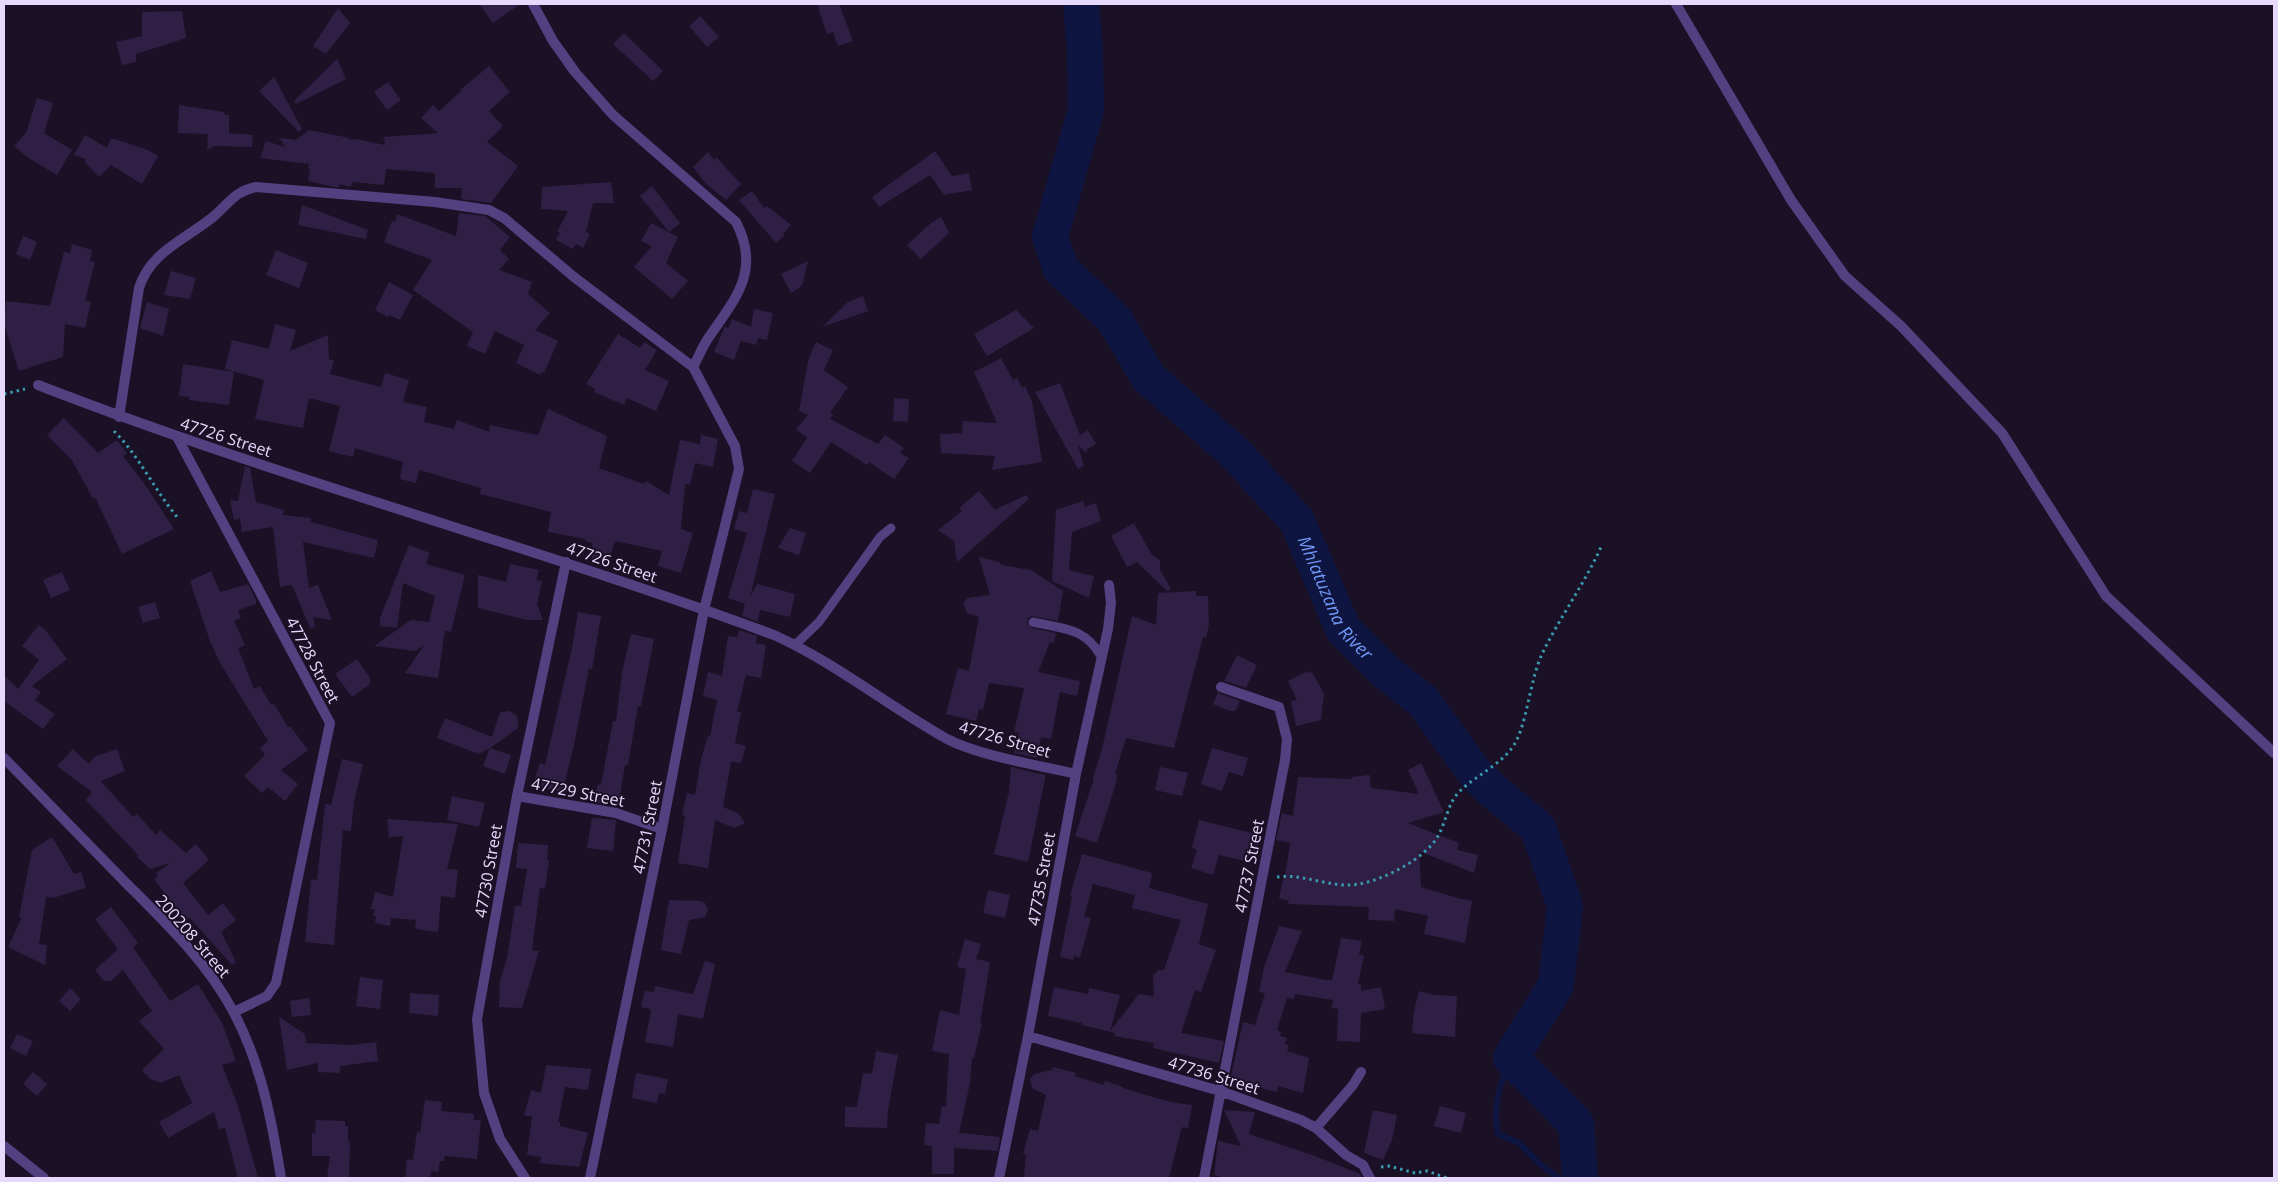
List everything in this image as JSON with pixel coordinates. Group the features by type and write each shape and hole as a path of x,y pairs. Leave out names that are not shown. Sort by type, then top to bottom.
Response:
{"street":[{"path":"115,415 139,288 144,274 163,253 214,216 237,193 256,187 478,207 504,218 574,277 693,367 706,342 735,300 746,276 747,262 743,234 736,222 613,115 575,72 558,48 533,4"},
{"path":"1676,4 1791,200 1845,276 1901,326 2002,433 2106,596 2274,753"},
{"name":"47731 Street","path":"590,1178 662,829 704,610 739,469 735,446 693,367"},
{"name":"47726 Street","path":"38,385 177,437 566,562 704,610 808,650 949,740 980,751 1076,774"},
{"name":"47728 Street","path":"177,437 330,723 276,983 267,996 234,1012"},
{"name":"47730 Street","path":"525,1178 500,1139 484,1093 477,1019 517,796 566,562"},
{"name":"47735 Street","path":"999,1178 1028,1036 1076,774 1111,603 1109,585"},
{"name":"47737 Street","path":"1204,1178 1285,760 1286,738 1282,713 1279,707 1221,686"},
{"name":"200208 Street","path":"4,758 174,931 218,986 234,1012 257,1066 273,1129 282,1178"},
{"name":"47729 Street","path":"517,796 616,812 662,829"},
{"name":"47736 Street","path":"1028,1036 1277,1110 1316,1128 1346,1155 1363,1165 1368,1175"},
{"path":"1316,1128 1353,1085 1361,1072"},
{"path":"4,1146 44,1178"}],"lane":[{"path":"795,645 819,622 880,537 891,528"},
{"path":"1033,622 1085,635 1094,643 1101,656"}],"path":[{"path":"4,394 38,385"},
{"path":"115,415 114,431 138,458 177,517"},
{"path":"1261,880 1291,875 1341,885 1359,884 1395,870 1425,852 1438,837 1454,798 1460,791 1496,763 1514,745 1542,655 1594,564 1602,545"},
{"path":"1368,1175 1371,1168 1390,1166 1415,1173 1427,1171 1446,1178"}],"building":[{"path":"479,4 520,4 493,23"},
{"path":"817,4 839,4 853,41 838,46 833,32 827,34"},
{"path":"338,8 350,23 326,54 313,46"},
{"path":"182,11 186,38 136,54 136,62 122,65 116,42 142,36 142,12"},
{"path":"700,16 719,37 707,47 689,26"},
{"path":"624,33 663,71 653,81 613,44"},
{"path":"337,59 346,79 296,104 294,101"},
{"path":"489,66 510,92 489,111 503,126 487,142 518,166 491,203 461,199 462,188 435,188 435,173 386,169 384,185 352,182 351,187 340,184 339,187 334,187 308,181 309,164 260,158 266,141 285,147 280,138 296,140 309,130 350,138 348,140 356,139 385,145 384,137 438,133 421,118 433,105 439,111 460,90"},
{"path":"274,77 302,129 299,132 259,91"},
{"path":"388,82 401,100 387,110 374,92"},
{"path":"37,98 53,103 44,133 72,150 57,175 27,157 14,146 26,133"},
{"path":"179,105 224,112 225,115 229,115 229,133 253,135 252,147 215,146 207,150 208,134 178,133"},
{"path":"85,135 107,148 111,138 148,150 158,156 142,184 111,165 99,177 85,162 86,159 74,155"},
{"path":"935,151 952,176 969,173 972,190 944,195 930,175 879,207 872,197"},
{"path":"708,152 714,160 716,157 741,184 726,200 706,184 693,167"},
{"path":"611,182 614,203 593,203 586,232 590,234 583,248 576,244 573,249 556,240 560,233 557,232 568,211 541,209 542,187"},
{"path":"652,186 680,223 669,232 640,196"},
{"path":"752,191 764,208 767,206 791,225 783,234 784,236 776,243 739,200"},
{"path":"302,205 368,230 366,239 298,225"},
{"path":"459,213 485,216 510,237 500,250 509,259 499,270 532,282 528,294 550,313 535,330 558,341 544,373 542,372 540,375 516,363 524,345 495,331 485,354 467,346 473,332 413,290 432,260 384,242 392,221 395,222 397,214 456,236"},
{"path":"941,217 949,233 921,259 907,245 931,223"},
{"path":"651,223 678,237 666,263 688,281 672,299 634,267 652,246 641,241"},
{"path":"23,236 37,242 30,260 16,254"},
{"path":"72,244 92,250 90,261 95,262 85,301 91,302 85,328 65,324 63,357 19,371 4,324 6,301 50,306 64,252 70,253"},
{"path":"276,250 308,263 299,288 266,275"},
{"path":"808,261 802,286 791,293 781,274"},
{"path":"171,271 196,278 190,299 164,295"},
{"path":"389,282 413,295 400,320 389,315 388,317 375,310"},
{"path":"863,296 868,311 822,327 848,302"},
{"path":"147,302 169,309 163,336 140,328"},
{"path":"754,309 773,313 767,340 758,338 756,345 741,341 734,360 714,352 725,326 728,328 732,319 751,327"},
{"path":"1016,310 1034,328 987,356 974,334"},
{"path":"275,324 296,330 290,351 328,335 329,359 334,361 330,374 381,387 385,373 409,380 403,402 427,407 424,422 454,429 457,420 489,432 490,425 538,435 548,409 607,436 599,468 644,484 646,481 669,495 680,440 700,444 701,435 718,439 713,467 695,463 690,485 685,484 681,529 693,533 681,573 658,566 662,551 615,541 608,563 589,557 593,543 585,541 585,539 548,532 551,512 480,494 481,488 419,470 416,483 400,479 403,462 355,448 353,457 329,451 340,406 309,398 303,428 255,419 264,380 225,369 232,340 269,349"},
{"path":"618,334 640,348 644,342 657,350 645,370 669,381 656,411 627,398 624,405 594,392 595,389 586,384"},
{"path":"816,342 833,350 824,370 848,387 830,413 833,415 830,419 878,444 885,435 904,448 900,453 909,458 894,479 869,462 867,465 831,442 810,473 792,461 807,438 796,429 808,415 799,411 808,361"},
{"path":"1001,358 1013,380 1017,378 1022,388 1025,386 1032,401 1042,462 992,470 995,456 941,453 940,434 962,433 963,421 997,423 974,372"},
{"path":"183,364 234,372 229,405 189,400 189,397 179,396"},
{"path":"1060,383 1080,435 1088,430 1096,444 1086,450 1087,454 1078,445 1084,466 1078,469 1035,392"},
{"path":"894,398 909,399 908,422 893,421"},
{"path":"64,418 98,453 117,440 127,453 123,456 146,486 174,529 122,554 95,497 93,499 72,460 47,435"},
{"path":"245,466 250,468 256,502 284,510 283,515 311,518 311,522 378,540 374,558 303,542 309,588 318,585 332,620 313,617 315,627 310,628 292,585 280,587 273,527 242,532 240,518 234,520 230,500 238,501"},
{"path":"753,489 775,494 750,597 757,584 795,594 790,617 760,610 758,622 742,616 745,604 728,598 747,533 734,529 739,511 747,513"},
{"path":"979,491 995,510 1026,495 1029,499 957,562 954,541 938,530 962,511 959,508"},
{"path":"1083,501 1085,507 1096,503 1101,521 1072,532 1069,569 1094,576 1089,598 1052,581 1056,510"},
{"path":"1134,523 1152,555 1160,560 1160,570 1171,589 1167,591 1137,562 1127,567 1111,536"},
{"path":"790,528 806,533 799,555 778,548"},
{"path":"409,545 430,553 426,564 465,575 451,632 445,630 438,678 405,673 425,644 415,651 374,646 411,620 429,622 435,596 403,583 397,628 380,626 380,618"},
{"path":"979,557 999,562 1002,565 1031,570 1063,591 1058,621 1032,616 1028,618 1027,623 1032,628 1056,633 1054,643 1050,642 1038,672 1080,681 1077,696 1060,692 1051,739 1041,737 1037,758 1014,753 1019,733 1014,732 1024,688 989,683 983,710 979,709 976,721 946,714 958,668 969,671 979,617 967,613 963,603 968,598 990,595"},
{"path":"510,564 539,570 536,580 542,581 537,604 543,620 527,620 478,608 478,575 506,582"},
{"path":"211,571 220,592 248,584 256,604 238,610 241,618 234,621 245,645 238,648 254,689 260,686 271,705 274,704 288,727 290,726 308,750 281,770 298,784 285,801 268,787 262,793 244,776 265,755 260,748 268,741 220,663 210,641 190,581"},
{"path":"62,572 70,590 51,598 43,580"},
{"path":"1196,591 1196,596 1208,596 1209,624 1206,638 1203,637 1174,748 1126,738 1115,774 1117,774 1116,783 1097,843 1075,836 1102,749 1132,616 1156,625 1158,593"},
{"path":"155,602 160,618 143,623 138,607"},
{"path":"578,612 601,616 592,669 589,668 574,745 562,793 533,784 540,763 545,765 572,648"},
{"path":"39,625 46,631 67,659 32,686 41,692 35,700 55,714 43,729 4,701 4,675 18,689 39,660 22,646"},
{"path":"739,630 757,636 756,643 766,645 761,678 746,675 737,712 741,712 735,743 746,746 741,763 731,762 723,807 738,813 745,823 734,828 715,820 708,868 678,863 685,816 682,815 687,793 695,795 701,759 708,736 710,737 717,700 703,696 708,672 722,676 728,636 737,637"},
{"path":"631,634 654,639 641,706 638,706 628,765 625,765 618,807 594,802 598,784 601,785 613,721 616,721 622,672"},
{"path":"1237,655 1257,665 1246,688 1224,681"},
{"path":"357,659 370,678 370,684 352,697 335,674"},
{"path":"1308,671 1312,672 1324,694 1321,720 1296,726 1291,701 1297,700 1288,681"},
{"path":"1218,693 1240,701 1235,711 1229,711 1213,704"},
{"path":"509,711 517,716 518,728 479,754 437,738 445,718 492,737 501,712"},
{"path":"490,748 511,755 505,774 483,766"},
{"path":"1212,748 1248,758 1243,776 1229,772 1222,791 1201,784"},
{"path":"73,749 89,764 94,757 117,749 125,771 101,781 133,817 137,814 156,835 160,830 186,853 196,844 209,860 183,883 208,915 223,903 236,920 221,932 236,962 232,965 189,917 185,920 154,879 158,876 156,873 170,863 150,869 86,800 92,792 57,766"},
{"path":"342,759 363,764 354,802 351,831 343,830 334,945 305,942 311,879 317,880 325,804 331,805"},
{"path":"1421,763 1444,812 1408,823 1459,843 1457,850 1478,855 1474,873 1419,851 1421,887 1472,901 1465,943 1424,934 1428,916 1395,909 1394,921 1368,920 1369,907 1288,904 1289,901 1279,898 1285,876 1290,843 1276,840 1282,813 1293,816 1298,777 1352,779 1352,777 1370,775 1371,788 1419,794 1408,770"},
{"path":"1011,767 1045,775 1028,862 994,854 1009,792"},
{"path":"1160,767 1188,773 1182,796 1155,790"},
{"path":"452,796 485,803 479,827 447,820"},
{"path":"592,818 616,820 613,851 587,848"},
{"path":"387,819 458,824 447,869 458,870 455,898 441,896 438,932 415,929 416,920 391,918 390,926 375,923 376,916 373,916 375,909 371,909 375,892 393,897 403,836 389,837"},
{"path":"1199,820 1260,835 1256,854 1247,852 1245,861 1219,855 1213,875 1191,868 1197,850 1192,848"},
{"path":"52,837 74,874 81,872 86,888 53,898 46,897 39,944 47,945 45,965 8,947 22,917 19,917 32,850"},
{"path":"518,843 548,845 547,860 549,860 545,889 540,888 532,950 539,951 522,1008 499,1007 500,981 507,958 515,906 521,906 527,869 516,868"},
{"path":"1082,854 1152,873 1149,888 1208,904 1199,944 1216,950 1201,992 1195,990 1181,1033 1224,1041 1219,1063 1153,1048 1154,1043 1114,1036 1115,1033 1082,1025 1082,1023 1048,1016 1054,987 1088,994 1089,988 1120,995 1110,1031 1139,994 1154,996 1153,976 1158,970 1164,970 1181,920 1132,908 1135,895 1093,884 1084,917 1091,918 1080,958 1074,956 1073,960 1060,957 1072,897 1070,896"},
{"path":"988,890 1010,895 1005,918 983,913"},
{"path":"669,900 701,901 705,903 708,909 705,917 689,920 681,954 661,950"},
{"path":"111,907 138,943 133,947 170,1001 198,984 222,1023 236,1061 222,1065 238,1106 258,1178 238,1178 225,1128 219,1129 214,1112 168,1138 159,1122 192,1103 179,1075 161,1083 150,1079 142,1070 164,1049 139,1021 152,1011 123,970 111,981 104,981 95,970 118,949 95,919"},
{"path":"1279,926 1302,931 1285,972 1325,980 1332,980 1341,938 1362,941 1359,955 1364,956 1358,984 1361,984 1361,991 1381,987 1385,1009 1361,1013 1360,1042 1337,1041 1338,1009 1332,1008 1333,1000 1295,994 1294,999 1287,998 1277,1030 1281,1032 1280,1036 1287,1038 1285,1044 1289,1045 1287,1051 1309,1058 1303,1093 1278,1086 1277,1092 1230,1080 1243,1022 1255,1025 1265,993 1259,992 1264,967"},
{"path":"965,939 981,944 976,959 990,962 980,1023 982,1023 974,1058 972,1058 970,1083 959,1133 1000,1137 998,1151 954,1148 954,1174 932,1174 932,1146 924,1145 926,1123 939,1124 942,1106 946,1107 949,1054 932,1051 940,1010 959,1015 966,969 957,967"},
{"path":"705,961 715,964 703,1019 678,1014 673,1047 645,1042 651,1011 641,1007 645,991 654,992 655,986 693,994"},
{"path":"360,977 383,980 380,1009 356,1006"},
{"path":"70,988 81,999 70,1011 59,1001"},
{"path":"1419,991 1433,995 1457,996 1455,1037 1412,1033 1414,1011"},
{"path":"410,993 439,995 438,1016 409,1013"},
{"path":"309,998 311,1015 292,1017 290,1001"},
{"path":"279,1017 305,1034 306,1043 351,1045 376,1042 378,1061 340,1066 340,1073 318,1072 318,1063 287,1070"},
{"path":"17,1034 33,1041 26,1056 10,1048"},
{"path":"876,1051 898,1055 888,1110 887,1128 845,1127 845,1107 857,1107 863,1073 872,1074"},
{"path":"546,1065 591,1069 588,1090 565,1087 558,1122 560,1122 560,1126 588,1133 579,1167 540,1163 541,1157 527,1155 532,1117 524,1115 531,1090 541,1093"},
{"path":"1053,1067 1076,1073 1075,1076 1104,1085 1105,1081 1170,1102 1192,1105 1188,1128 1183,1127 1181,1130 1169,1178 1024,1178 1026,1155 1023,1154 1030,1129 1038,1131 1046,1095 1032,1088 1030,1079 1034,1074 1052,1070"},
{"path":"33,1072 47,1084 37,1096 23,1084"},
{"path":"636,1073 668,1079 665,1094 659,1093 657,1103 632,1098"},
{"path":"425,1100 442,1102 441,1111 474,1114 474,1120 481,1120 477,1159 445,1156 444,1161 440,1161 438,1172 431,1171 430,1178 405,1178 407,1159 413,1160 417,1132 420,1133"},
{"path":"1440,1106 1466,1113 1461,1133 1434,1126"},
{"path":"1224,1110 1255,1112 1249,1134 1315,1156 1360,1174 1362,1178 1226,1178 1214,1175 1218,1141 1241,1146"},
{"path":"1373,1110 1397,1115 1392,1140 1383,1160 1364,1153"},
{"path":"316,1120 345,1121 345,1126 348,1126 348,1141 350,1141 349,1178 327,1178 330,1156 312,1156 312,1133 315,1133"}],"waterway":[{"name":"Mhlatuzana River","path":"1081,4 1085,50 1086,110 1050,237 1061,269 1114,319 1149,378 1235,453 1297,521 1343,629 1386,672 1423,701 1475,773 1491,789 1538,828 1565,906 1556,985 1511,1058 1576,1124 1580,1178"},
{"path":"1511,1058 1503,1076 1498,1095 1496,1114 1498,1134 1519,1143 1539,1163 1558,1178"}]}
